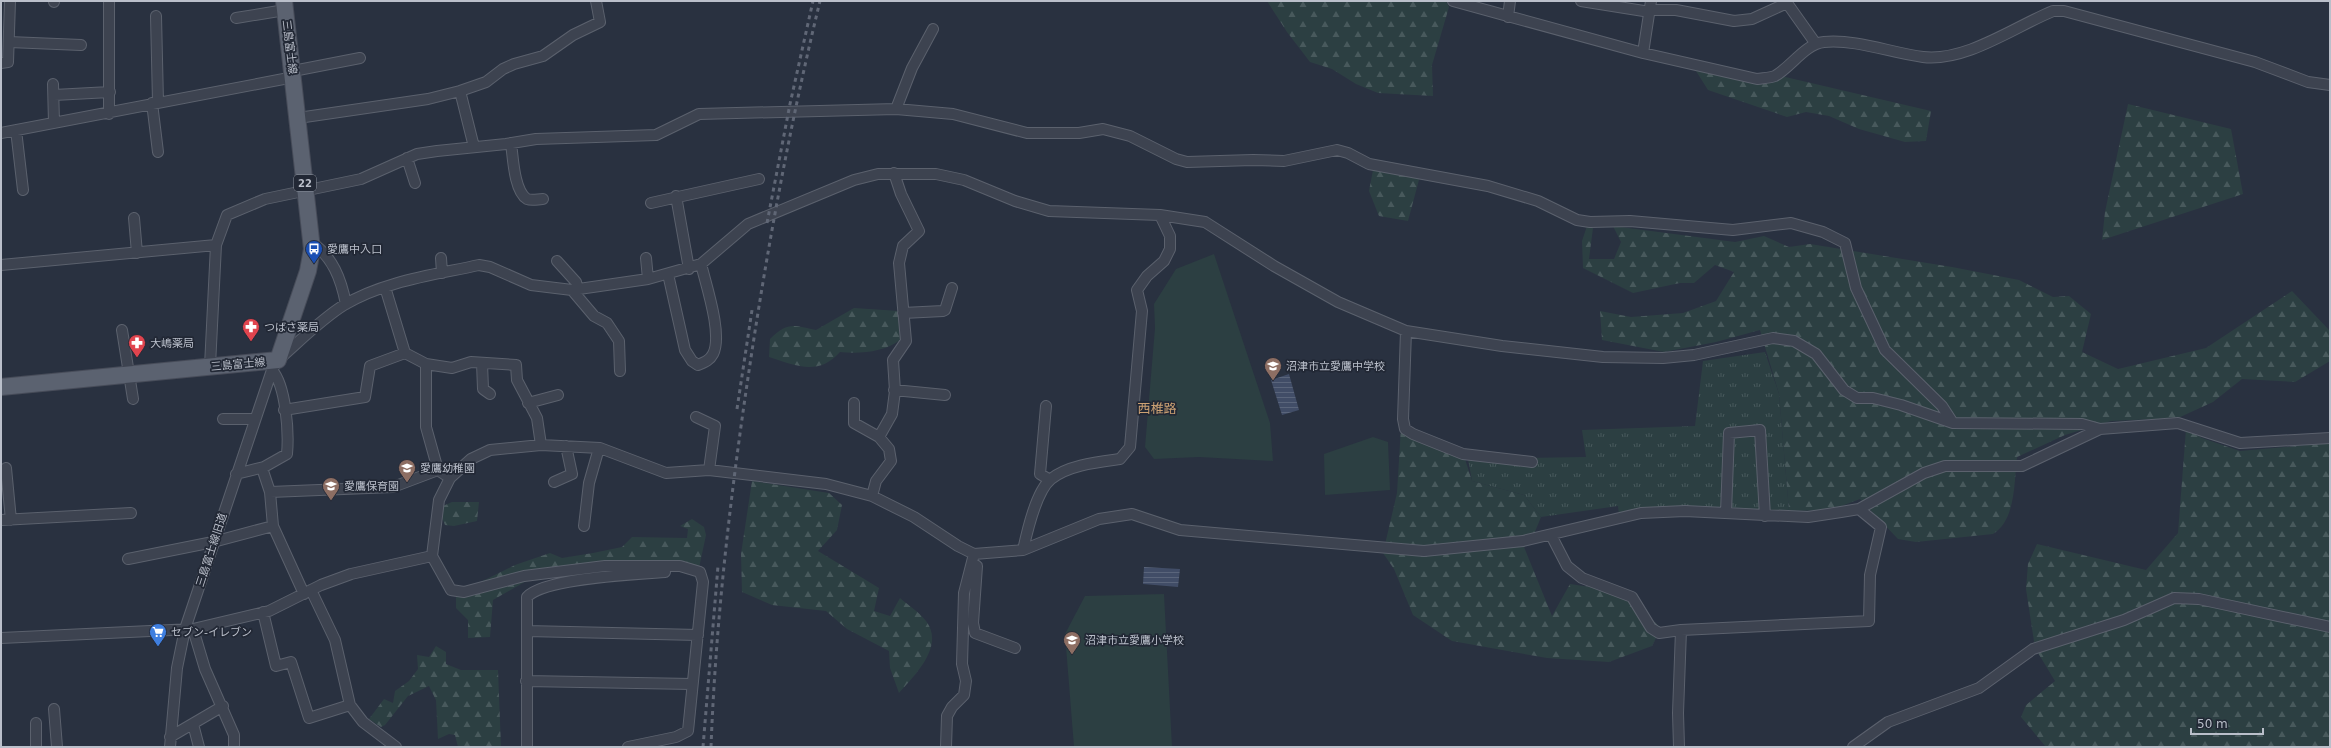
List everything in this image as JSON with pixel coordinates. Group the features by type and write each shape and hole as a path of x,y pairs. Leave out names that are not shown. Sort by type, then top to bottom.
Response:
{"main road":[{"name":"三島富士線","path":"1,386 210,366 275,365 308,271 312,249 284,5"}],"street":[{"path":"1,63 8,62 10,1"},
{"path":"109,1 109,114"},
{"path":"298,118 428,99 460,91 486,82 502,69 543,56 573,35 600,22 596,1"},
{"path":"1453,1 1643,53 1757,79 1774,77 1816,44 1825,42 1861,45 1924,57 1947,56 1972,49 2053,11 2064,10 2255,62 2308,82 2330,85"},
{"path":"1508,17 1510,1"},
{"path":"1580,1 1676,10 1734,21 1752,19 1787,3 1816,44"},
{"path":"236,18 284,5"},
{"path":"1643,53 1650,8"},
{"path":"156,16 155,102 158,152"},
{"path":"896,110 912,68 932,29"},
{"path":"9,42 81,45"},
{"path":"1,133 109,114 155,102 293,74 360,58"},
{"path":"54,84 54,123"},
{"path":"460,91 474,147"},
{"path":"54,95 110,92"},
{"path":"210,366 216,245 228,215 265,199 361,179 417,154 511,143 536,138 656,135 699,114 896,110 953,114 1027,133 1079,133 1103,129 1130,136 1176,159 1187,162 1253,160 1284,161 1337,150 1348,153 1369,164 1488,186 1538,201 1577,220 1590,222 1630,221 1734,230 1791,223 1823,232 1845,243 1856,288 1885,350 1942,406 1953,423"},
{"path":"16,130 23,190"},
{"path":"511,143 516,177 522,194 531,200 543,199"},
{"path":"407,158 415,183"},
{"path":"879,437 892,414 894,390 893,360 906,341 902,313 899,263 903,246 919,231 901,194 894,173"},
{"path":"236,474 262,468 287,454 289,434 275,365 330,315 346,304 385,287 406,280 479,265 490,267 531,285 575,290 648,279 690,269 701,264 748,224 854,180 878,174 894,173 936,174 964,180 1015,201 1049,211 1160,215 1205,222 1274,266 1332,298 1406,331 1502,346 1603,357 1663,358 1694,355 1773,338 1794,342 1816,354 1844,390 1857,398 1873,398 1901,405 1953,423 2082,424 2100,429 2178,423 2240,443 2330,438"},
{"path":"651,203 676,196 759,180"},
{"path":"676,196 690,269"},
{"path":"1022,550 1035,507 1050,480 1085,464 1120,459 1130,447 1142,311 1137,290 1147,276 1164,261 1170,249 1170,236 1160,215"},
{"path":"134,218 138,253"},
{"path":"311,242 320,248 336,269 346,304"},
{"path":"1,265 216,245"},
{"path":"441,258 442,273"},
{"path":"646,258 648,279"},
{"path":"557,261 576,282 575,290 594,316 607,323 619,342 620,371"},
{"path":"668,274 685,350 692,361 698,365 707,362 714,353 716,334 701,264"},
{"path":"385,287 405,353 426,364 452,368 471,362 516,365 517,380 537,418 540,445"},
{"path":"902,313 943,311 945,310 952,288"},
{"path":"122,330 133,399"},
{"path":"1406,331 1403,419 1406,429 1413,434 1463,454 1532,462"},
{"path":"284,410 365,397 370,366 405,353"},
{"path":"482,363 484,389 490,394"},
{"path":"426,364 426,427 438,470 450,478"},
{"name":"三島富士線旧道","path":"170,742 177,668 213,542 275,365"},
{"path":"894,390 945,395"},
{"path":"528,403 558,395"},
{"path":"854,403 854,422 879,437 889,449 891,461 876,481 872,496"},
{"path":"1046,406 1040,474 1050,480"},
{"path":"696,417 715,426 709,470"},
{"path":"223,419 255,419"},
{"path":"973,558 1022,550 1099,519 1132,514 1180,530 1424,551 1523,541 1641,513 1684,511 1808,517 1859,509 1924,473 1946,466 2022,466 2100,429"},
{"path":"1726,513 1729,433 1760,430 1765,516"},
{"path":"700,572 680,566 604,566 524,576 464,592 456,592 451,590 432,556 439,500 450,478 471,459 490,450 540,445 599,448 666,473 709,470 826,484 872,496 914,518 958,546 973,558 977,566 973,623 975,632 1015,648"},
{"path":"554,482 572,474 566,446"},
{"path":"584,526 589,483 599,448"},
{"path":"6,468 6,520 131,513"},
{"path":"262,468 270,492 273,526 307,592 335,640 350,705 363,722 396,747"},
{"path":"270,492 393,487 438,470"},
{"path":"1551,535 1567,566 1582,578 1632,597 1651,628 1659,633 1681,630 1869,621 1870,575 1881,527 1859,509"},
{"path":"128,559 213,542 273,526"},
{"path":"1,638 189,629 263,612 351,574 432,556"},
{"path":"946,747 947,716 952,707 964,695 966,681 962,664 964,593 973,558"},
{"path":"527,747 527,597 531,592 537,589 602,576 676,571 700,572"},
{"path":"628,747 676,737 688,731 703,582 700,572"},
{"path":"524,576 531,592"},
{"path":"1853,747 1888,722 1979,688 2033,649 2124,620 2174,598 2206,600 2330,627"},
{"path":"263,612 276,666 291,662 309,718 350,705"},
{"path":"189,629 205,669 223,706 234,735 234,747"},
{"path":"1679,747 1678,713 1681,630"},
{"path":"527,631 698,635"},
{"path":"526,681 692,684"},
{"path":"170,742 193,724 223,706"},
{"path":"54,709 57,747"},
{"path":"36,723 36,747"},
{"path":"193,724 199,747"}],"green space":[{"path":"1267,1 1446,1 1449,7 1432,65 1433,96 1378,93 1356,84 1332,69 1310,62 1287,32"},
{"path":"1718,66 1764,78 1781,76 1931,111 1926,141 1905,142 1859,129 1829,116 1806,112 1787,117 1708,90 1696,71"},
{"path":"2128,104 2231,129 2243,194 2102,240 2105,212"},
{"path":"1373,170 1420,176 1408,221 1379,216 1369,191"},
{"path":"1587,226 1593,228 1589,259 1614,259 1621,242 1613,226 1735,242 1764,236 1789,247 1810,244 1952,267 2019,280 2053,297 2069,296 2091,314 2082,352 2118,369 2206,348 2292,291 2330,331 2330,361 2295,382 2242,379 2213,402 2178,418 2111,421 2065,435 2017,457 2014,489 2010,510 2001,528 1993,534 1916,542 1898,539 1860,499 1831,510 1789,511 1779,394 1760,330 1716,342 1664,352 1602,340 1600,311 1631,317 1683,313 1716,301 1734,272 1715,265 1694,283 1680,283 1633,293 1583,268 1582,241"},
{"path":"1214,254 1270,423 1273,461 1199,457 1154,459 1145,447 1155,328 1154,304 1176,269"},
{"path":"854,308 899,311 900,340 880,350 856,353 840,352 824,364 815,367 798,366 769,357 770,339 786,327 796,326 816,330"},
{"path":"1765,352 1779,394 1789,511 1619,515 1618,506 1541,517 1524,495 1472,481 1468,459 1586,457 1582,430 1695,426 1703,361"},
{"path":"1401,427 1465,459 1472,481 1524,495 1541,517 1532,539 1524,547 1552,616 1570,584 1623,592 1661,628 1652,646 1609,662 1547,658 1452,641 1413,615 1394,569 1383,553 1397,493"},
{"path":"2186,429 2202,438 2240,451 2330,443 2330,747 2046,747 2021,717 2026,705 2055,681 2035,648 2026,589 2028,564 2037,544 2146,570 2178,533"},
{"path":"1373,437 1388,442 1390,490 1325,495 1324,454"},
{"path":"752,481 829,493 842,505 837,530 818,551 879,588 874,611 890,616 900,598 926,621 931,631 932,640 930,650 920,669 899,693 890,668 889,651 847,629 826,611 772,605 742,592 741,554"},
{"path":"452,502 479,502 477,521 454,526 445,525 441,515 443,506"},
{"path":"692,519 704,527 706,535 699,568 544,571 493,600 490,637 468,638 468,620 456,608 456,594 515,565 550,553 562,558 593,553 622,547 632,537 687,538 688,529 680,526"},
{"path":"1164,594 1172,747 1074,747 1065,634 1085,596"},
{"path":"436,646 446,652 446,664 461,670 498,670 501,747 458,747 455,735 449,734 438,739 436,700 429,686 408,696 385,725 381,727 369,719 384,699 393,703 395,691 409,681 418,669 417,655 429,657"}],"water":[{"path":"1289,374 1299,410 1282,415 1271,380"},
{"path":"1144,567 1180,569 1178,587 1143,584"}],"railway":[{"path":"767,223 790,104 813,1"},
{"path":"711,747 713,697 726,548 752,351 782,175 820,1"},
{"path":"737,409 752,310"},
{"path":"703,747 718,566"}],"place":[{"name":"愛鷹中入口","path":"314,264"},
{"name":"つばさ薬局","path":"251,342"},
{"name":"大嶋薬局","path":"137,358"},
{"name":"沼津市立愛鷹中学校","path":"1273,381"},
{"name":"愛鷹幼稚園","path":"407,483"},
{"name":"愛鷹保育園","path":"331,501"},
{"name":"セブン-イレブン","path":"158,647"},
{"name":"沼津市立愛鷹小学校","path":"1072,655"}],"district":[{"name":"西椎路","path":"1157,408"}]}
